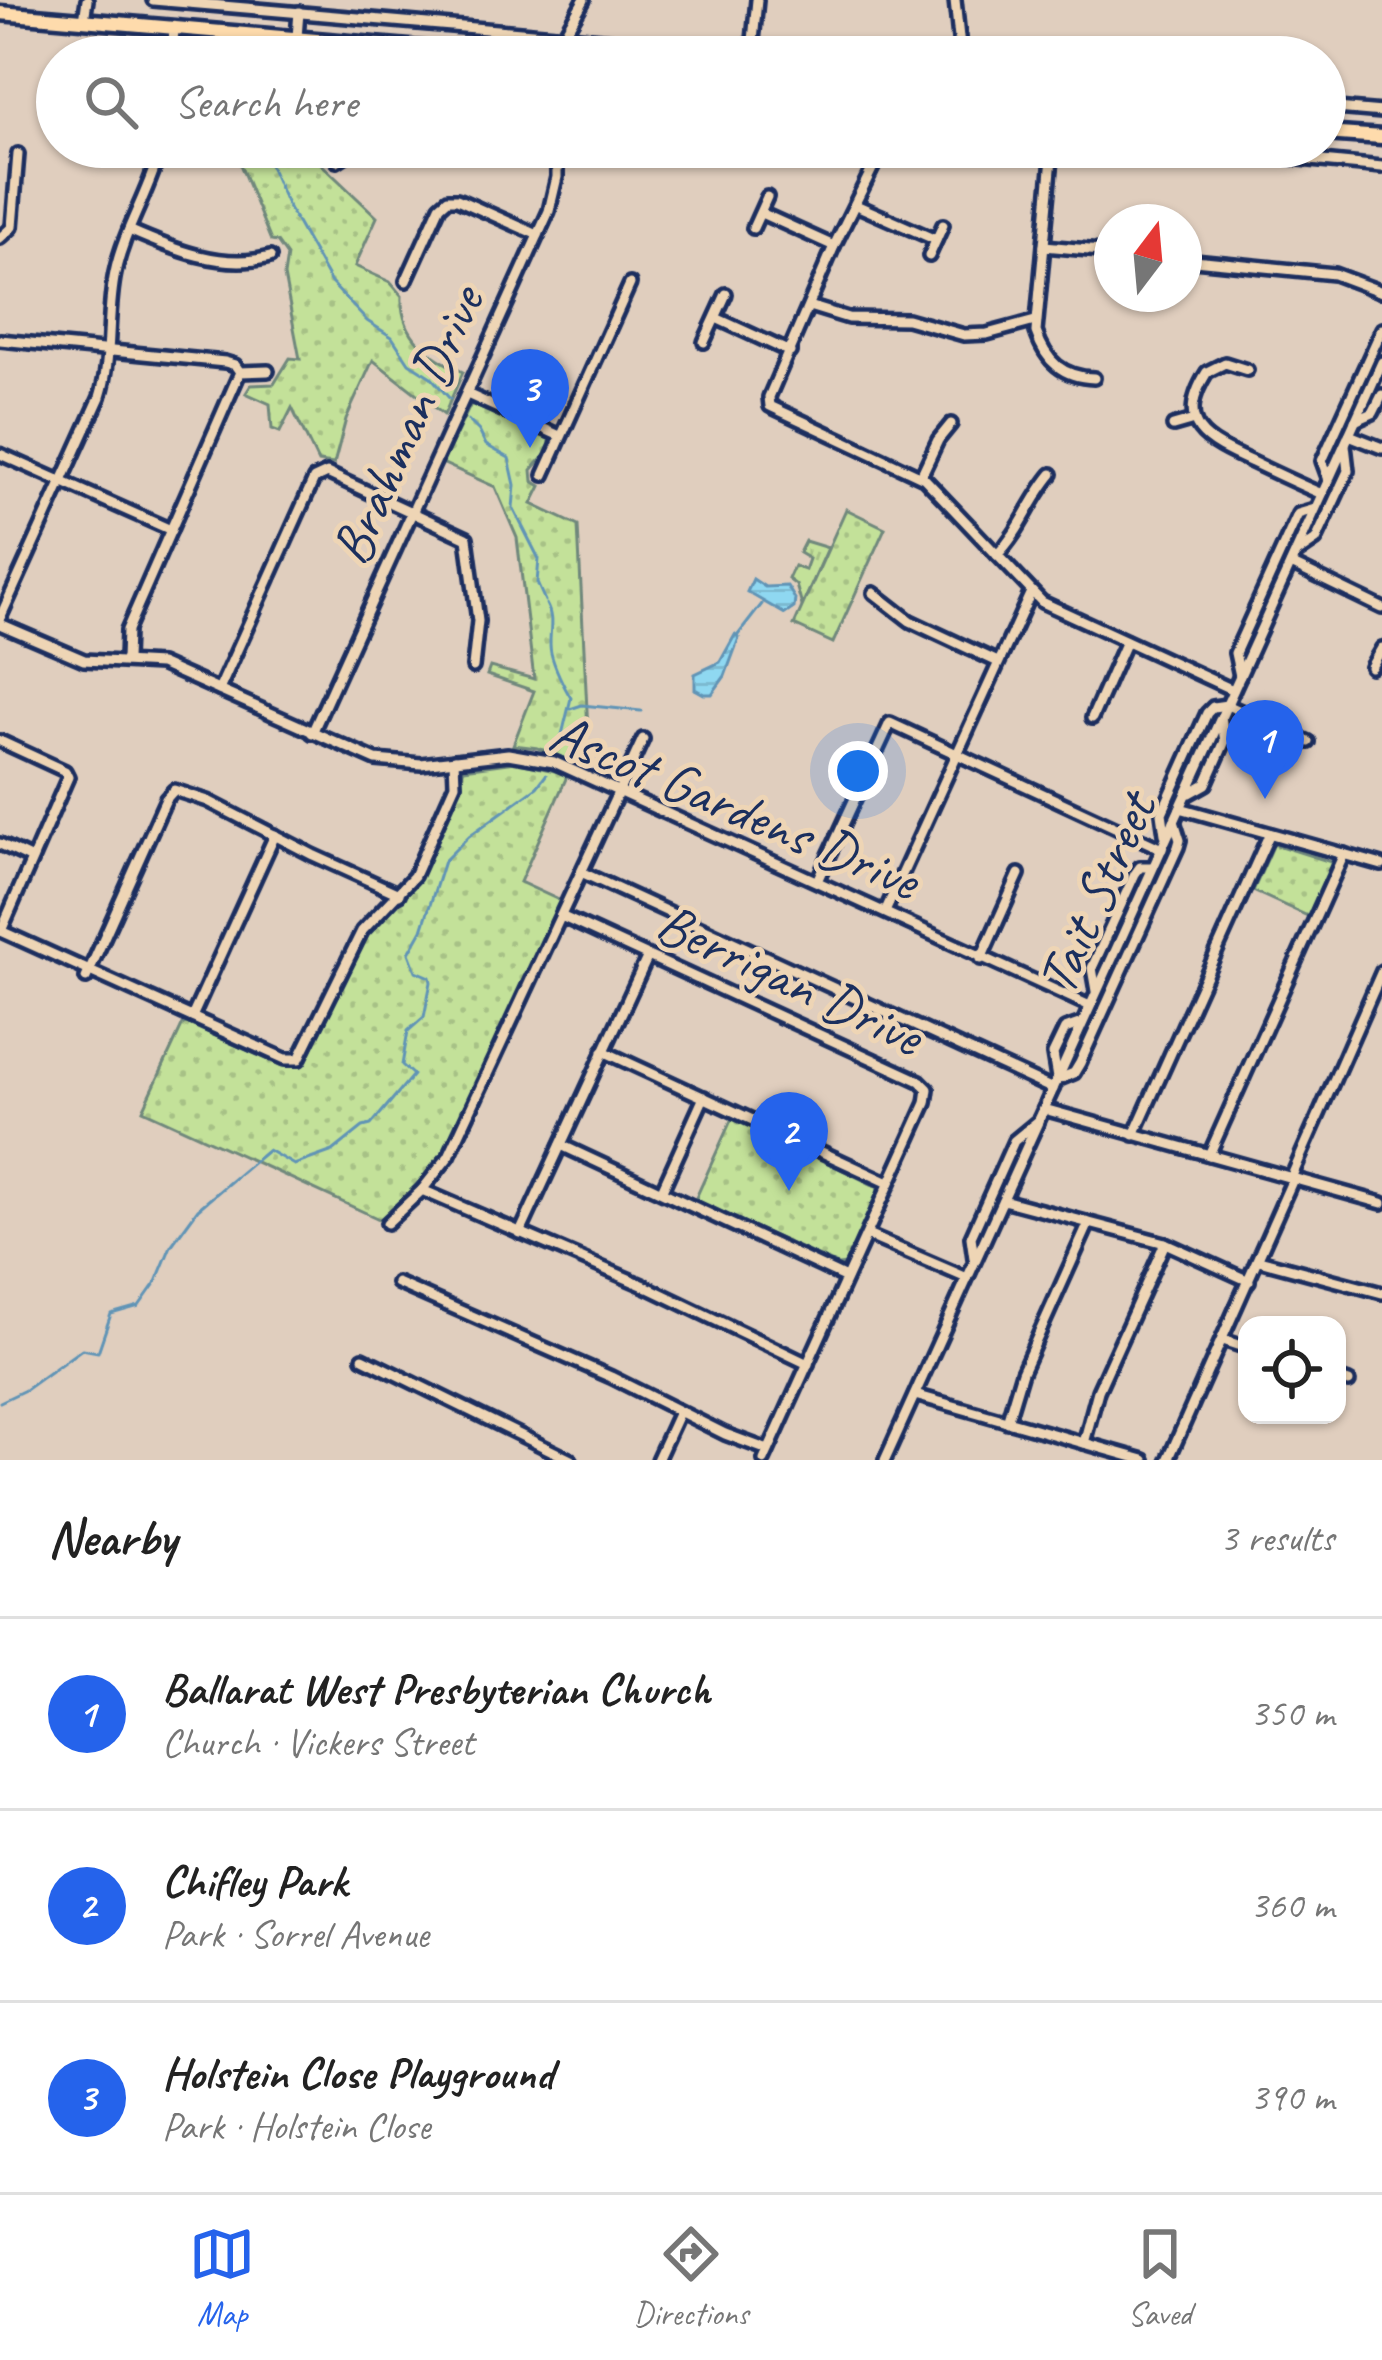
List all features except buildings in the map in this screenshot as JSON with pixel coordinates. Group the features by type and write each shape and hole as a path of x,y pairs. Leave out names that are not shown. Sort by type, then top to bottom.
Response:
{"main road":[{"path":"0,13 283,36"},
{"path":"1346,135 1382,136"}],"street":[{"path":"84,20 87,0"},
{"path":"153,0 299,8 576,36"},
{"path":"565,35 584,0"},
{"path":"754,36 757,0"},
{"path":"955,1 959,36"},
{"path":"173,36 174,28"},
{"path":"1346,109 1382,112"},
{"path":"1350,164 1358,136"},
{"path":"0,238 12,227 18,154"},
{"path":"1346,164 1382,166"},
{"path":"0,621 100,397 110,349 111,289 153,168"},
{"name":"Brahman Drive","path":"313,733 538,235 554,197 555,168"},
{"path":"873,168 773,388 774,407 921,476 1044,603 1233,690"},
{"path":"1051,168 1035,321 1049,361 1065,372 1094,378"},
{"path":"753,228 767,197"},
{"path":"406,281 440,206 448,199 538,235"},
{"path":"856,205 936,240"},
{"path":"761,213 834,246"},
{"path":"929,256 943,225"},
{"path":"129,230 183,254 244,261 270,257"},
{"path":"1044,246 1094,250"},
{"path":"1202,261 1334,274 1382,292"},
{"path":"544,475 630,284"},
{"path":"704,341 726,294"},
{"path":"809,306 848,318 907,319 964,335 1035,321"},
{"path":"716,318 790,352"},
{"path":"1328,480 1322,461 1382,329"},
{"path":"0,340 226,362 241,372 268,371"},
{"path":"1226,705 1382,362"},
{"path":"1246,370 1227,363 1209,370 1194,401 1194,420 1202,435 1214,445 1322,494"},
{"path":"126,660 126,634 241,372"},
{"path":"1355,421 1373,414 1382,395"},
{"path":"462,405 560,436"},
{"path":"1173,426 1194,420"},
{"path":"921,476 951,424"},
{"path":"1347,440 1382,448"},
{"path":"1292,560 1316,541 1333,505 1349,468 1347,440"},
{"path":"0,454 171,530"},
{"path":"219,690 317,476 331,473 462,533 468,540 478,621 473,667"},
{"path":"997,555 1016,535 1052,474"},
{"path":"1240,676 1234,655 1298,514 1315,509"},
{"path":"1292,560 1382,608"},
{"path":"874,592 910,621 998,662"},
{"path":"885,913 1031,592"},
{"name":"Ascot Gardens Drive","path":"0,621 84,660 157,662 383,761 421,764 491,755 536,757 1090,1006"},
{"path":"1092,718 1126,640"},
{"path":"1371,667 1382,648"},
{"path":"817,881 890,723 1164,844 1162,816 1210,709 1226,705 1309,742"},
{"name":"Tait Street","path":"886,1460 1090,1006 1096,991 1091,971 1109,929 1136,871 1153,867 1182,803 1206,784 1225,742 1221,717 1226,705"},
{"path":"387,1223 449,1156 643,739"},
{"path":"0,741 65,771 68,777 1,933 177,1016 192,1017 285,1060 299,1060 362,931 415,875 455,784 454,760"},
{"path":"88,974 172,791 187,792 399,894"},
{"path":"1182,803 1268,835 1382,865"},
{"path":"583,873 1056,1082 1076,1071 1179,845 1174,820"},
{"path":"192,1017 275,835"},
{"path":"1134,1135 1268,835"},
{"path":"0,844 32,860"},
{"path":"1209,1155 1344,854"},
{"path":"981,959 1019,874"},
{"name":"Berrigan Drive","path":"561,916 925,1084 928,1098 766,1455"},
{"path":"520,1233 647,958"},
{"path":"1168,1460 1250,1282 1382,972"},
{"path":"603,1051 889,1184"},
{"path":"662,1190 704,1097"},
{"path":"1043,1109 1382,1202"},
{"path":"974,1263 970,1239 988,1198 1016,1138 1038,1121"},
{"path":"561,1144 846,1277"},
{"path":"422,1190 646,1286 808,1364"},
{"path":"1003,1200 1165,1243 1250,1282"},
{"path":"1007,1422 1022,1372 1089,1223"},
{"path":"867,1235 967,1278"},
{"path":"1084,1443 1098,1390 1165,1243"},
{"path":"1259,1260 1382,1293"},
{"path":"397,1282 611,1377 766,1455"},
{"path":"1223,1340 1238,1345"},
{"path":"363,1358 571,1460"},
{"path":"915,1395 1144,1460"},
{"path":"657,1460 679,1412"}],"green space":[{"path":"241,168 326,168 377,217 355,266 390,282 402,296 406,323 419,343 463,372 444,415 373,360 346,419 334,464 318,462 292,408 280,432 272,429 270,404 246,393 251,385 274,384 290,358 300,359 284,276 287,256 271,241"},
{"path":"471,404 549,438 551,448 532,470 533,481 541,486 532,504 578,526 588,731 573,762 538,748 513,745 534,691 487,675 490,667 534,679 517,538 495,487 442,463"},
{"path":"846,509 885,528 833,643 794,625"},
{"path":"805,541 828,548 802,606 796,585 788,579 794,566 805,570 809,559 799,553"},
{"path":"515,762 568,774 520,882 563,902 444,1156 385,1217 379,1219 143,1110 183,1024 280,1065 296,1066 307,1060 366,933 417,882 464,769"},
{"path":"1274,844 1331,862 1332,870 1310,917 1253,891"},
{"path":"733,1116 877,1187 879,1194 846,1264 838,1265 695,1200"}],"water":[{"path":"753,579 765,587 787,586 795,599 794,608 785,614 747,592"},
{"path":"735,635 739,638 725,676 712,694 695,689 695,674 720,662"}],"waterway":[{"path":"271,168 331,283 367,321 392,337 409,363 431,377 450,399"},
{"path":"468,420 486,445 509,458 515,485 513,508 539,559 537,583 545,601"},
{"path":"546,604 551,653 571,698 559,747"},
{"path":"738,635 762,604"},
{"path":"570,709 582,705 641,711"},
{"path":"0,1402 82,1349 98,1352 111,1314 139,1306 156,1282 171,1246 198,1209 268,1150 294,1165 333,1151 371,1125 413,1075 402,1065 408,1031 424,1017 431,982 416,971 409,953 422,930 444,861 546,775"}],"place":[{"name":"Holstein Close Playground","path":"530,448"},
{"name":"Ballarat West Presbyterian Church","path":"1265,799"},
{"name":"Chifley Park","path":"789,1191"}]}
